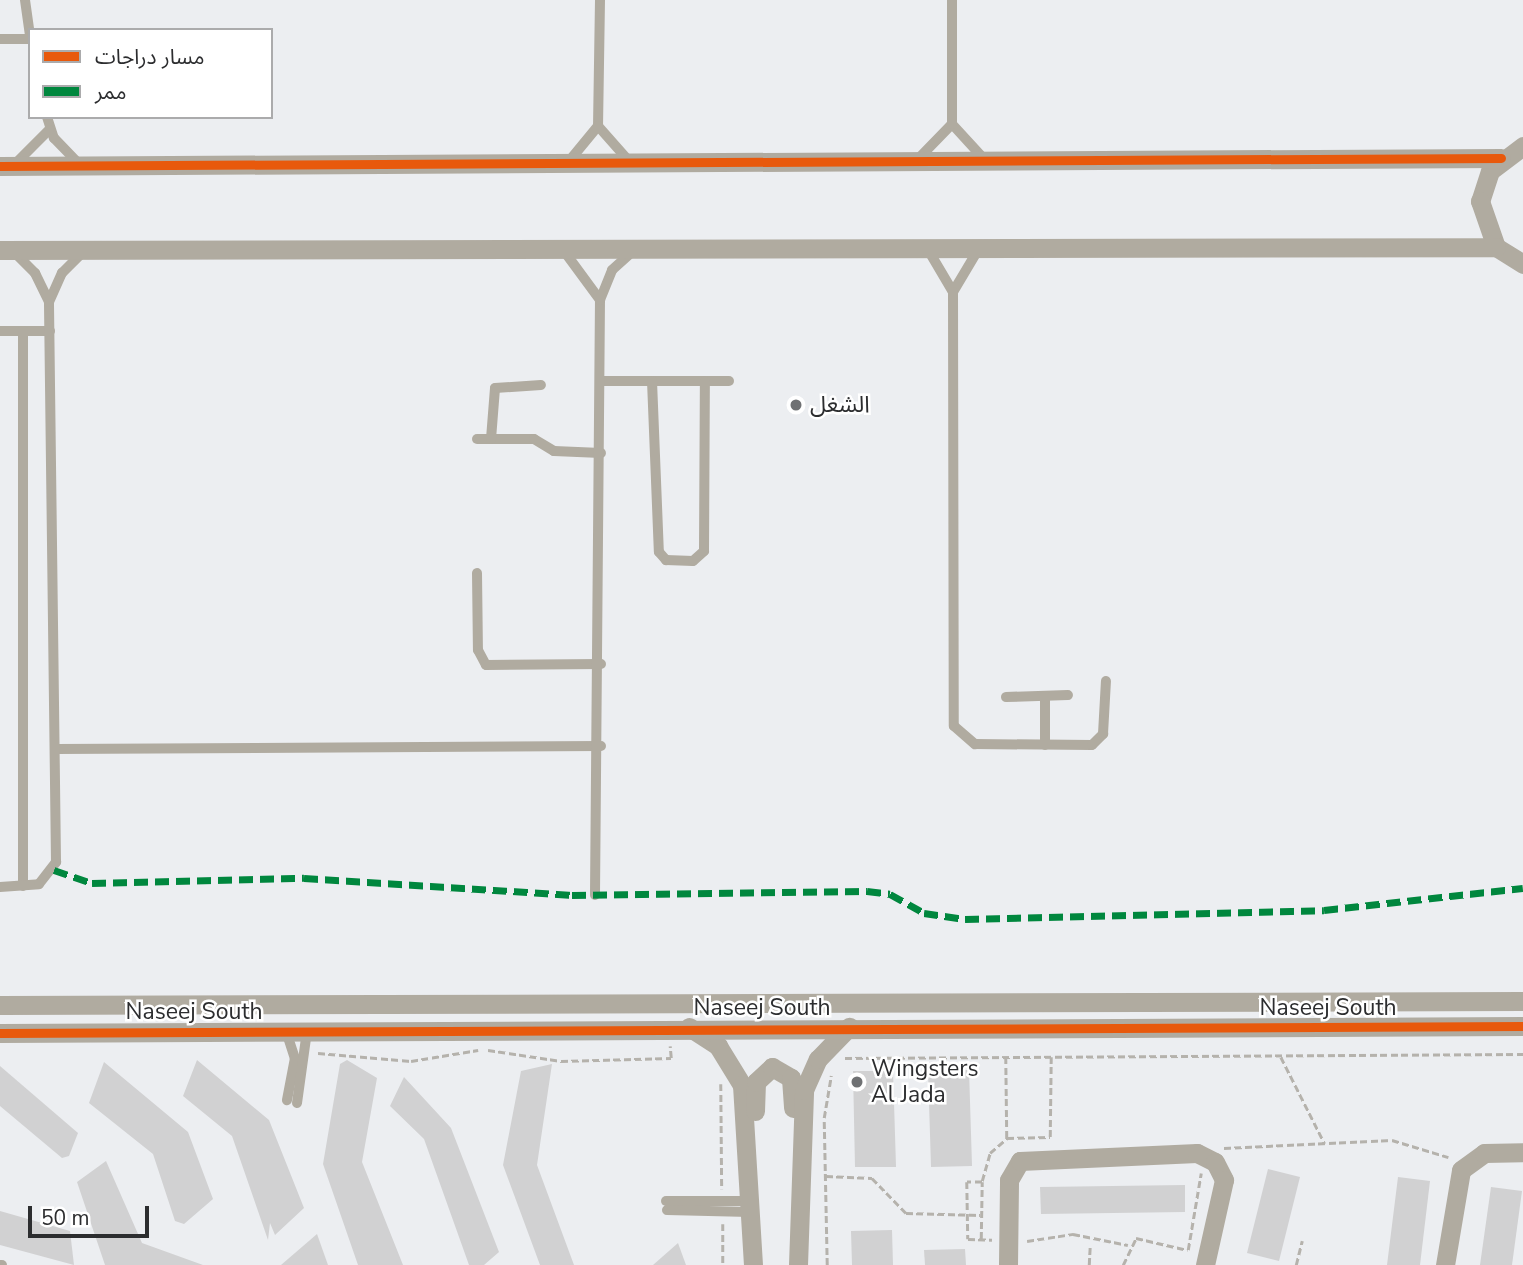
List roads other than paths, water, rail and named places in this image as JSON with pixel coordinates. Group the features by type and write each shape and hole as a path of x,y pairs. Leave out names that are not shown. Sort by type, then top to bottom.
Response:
{"street":[{"path":"6,166 1501,158 1523,146"},
{"path":"1496,247 1480,201 1501,158"},
{"path":"6,250 1496,247 1523,264"},
{"path":"0,1005 1523,1001"},
{"name":"Naseej South","path":"0,1033 307,1031 685,1034 849,1027 1523,1026"},
{"path":"799,1137 813,1069 849,1027"},
{"path":"685,1034 718,1046 738,1074 748,1156 753,1265"},
{"path":"748,1156 756,1082 766,1069 778,1067 791,1078 799,1137 798,1265"},
{"path":"1445,1265 1456,1183 1465,1164 1484,1153 1523,1152"},
{"path":"1008,1265 1009,1180 1027,1158 1197,1153 1210,1158 1224,1187 1206,1261"}],"lane":[{"path":"25,0 29,28"},
{"path":"566,163 598,126 600,0"},
{"path":"952,0 952,124 988,161"},
{"path":"0,39 28,38"},
{"path":"47,119 49,130 82,166"},
{"path":"914,162 952,124"},
{"path":"598,126 632,163"},
{"path":"6,166 49,130"},
{"path":"984,246 960,271 953,292 954,726 975,744 1045,745 1098,742 1106,681"},
{"path":"926,247 953,292"},
{"path":"562,249 585,272 600,300"},
{"path":"595,895 601,746 600,300 612,270 636,249"},
{"path":"6,250 35,273 50,302"},
{"path":"0,887 45,881 56,862 50,302 62,273 85,251"},
{"path":"0,331 50,331"},
{"path":"23,331 23,886"},
{"path":"601,381 729,381"},
{"path":"652,381 659,552 666,560 693,561 704,551 705,381"},
{"path":"491,439 495,388 541,384"},
{"path":"477,439 534,439 554,451 601,453"},
{"path":"477,573 478,650 486,665 601,664"},
{"path":"1006,697 1068,695"},
{"path":"1045,696 1045,745"},
{"path":"56,748 601,746"},
{"path":"286,1031 295,1058 292,1101 308,1052 307,1031"},
{"path":"667,1205 750,1206"}],"place":[{"name":"الشغل","path":"796,405"},
{"name":"Wingsters Al Jada","path":"857,1082"}]}
